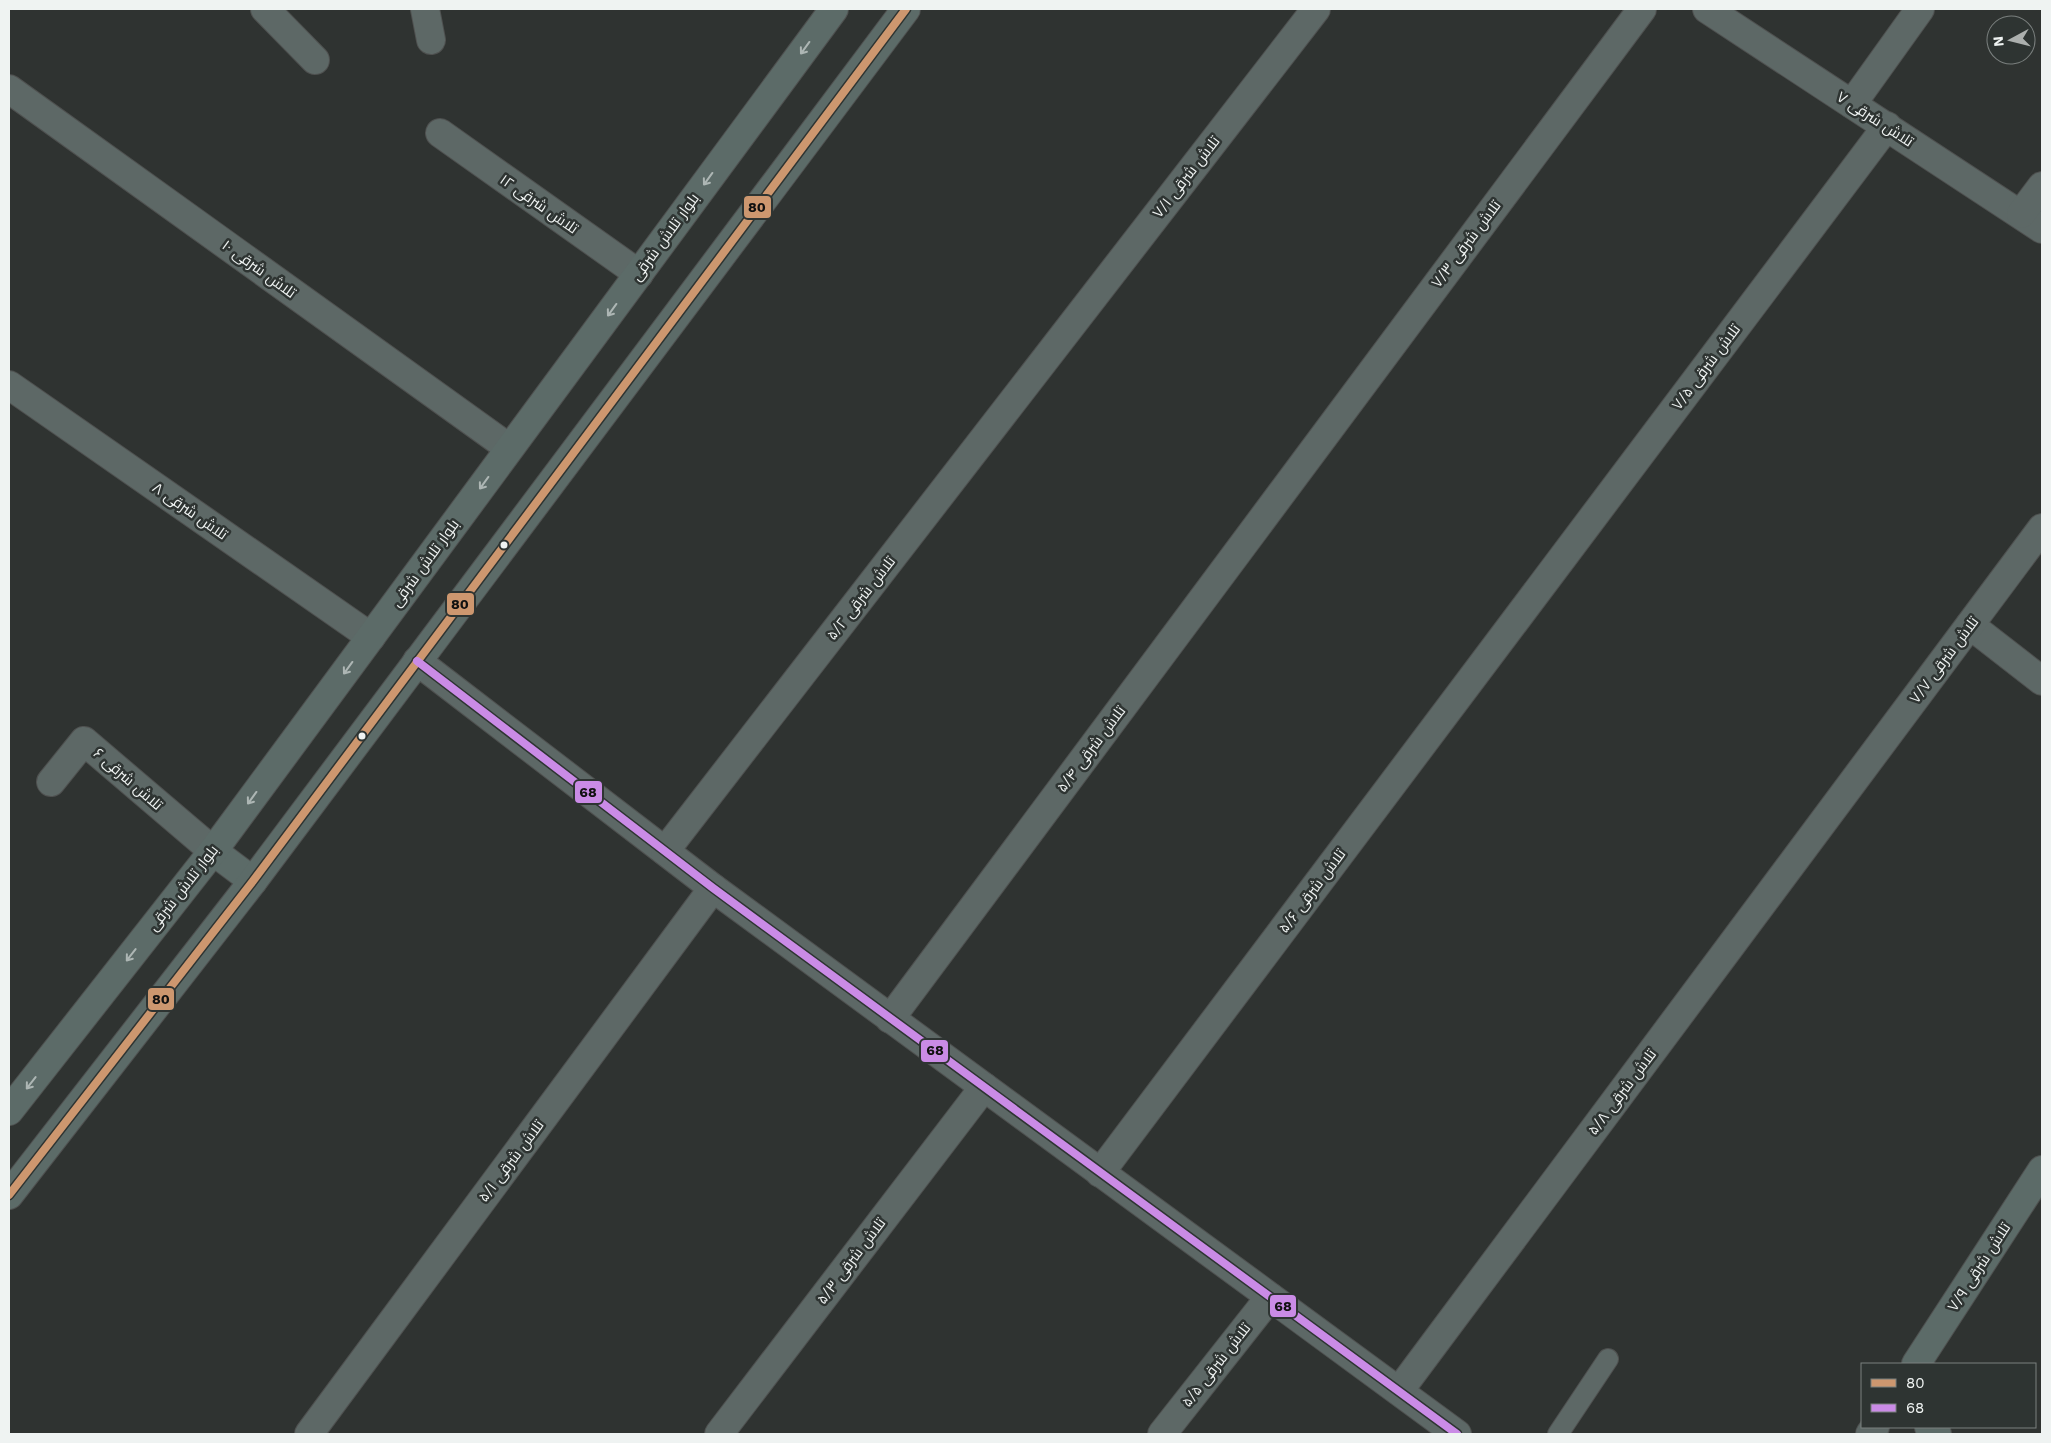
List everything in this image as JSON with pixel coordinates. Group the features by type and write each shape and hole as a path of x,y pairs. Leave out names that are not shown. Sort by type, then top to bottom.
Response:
{"main road":[{"name":"بلوار تلاش شرقی","path":"9,1112 213,851 834,9"},
{"path":"9,1195 253,880 906,9"},
{"path":"213,851 253,880"},
{"name":"۷/۹ تلاش شرقی","path":"1917,1363 2042,1170"}],"street":[{"path":"265,9 316,60"},
{"path":"425,9 431,40"},
{"name":"۷/۱ تلاش شرقی","path":"1056,345 1316,9"},
{"name":"۷/۳ تلاش شرقی","path":"1291,480 1642,9"},
{"path":"1852,104 1920,9"},
{"name":"۷ تلاش شرقی","path":"1718,12 1852,104 2031,221"},
{"name":"تلاش شرقی ۱۰","path":"9,89 509,448"},
{"name":"۷/۵ تلاش شرقی","path":"1525,608 1887,126"},
{"name":"تلاش شرقی ۱۲","path":"440,134 638,274"},
{"path":"2031,221 2042,186"},
{"name":"۵/۲ تلاش شرقی","path":"665,851 1056,345"},
{"name":"۸ تلاش شرقی","path":"9,385 371,637"},
{"name":"۵/۴ تلاش شرقی","path":"890,1019 1291,480"},
{"name":"۷/۷ تلاش شرقی","path":"1845,792 2042,528"},
{"name":"۵/۶ تلاش شرقی","path":"1100,1173 1525,608"},
{"path":"1970,625 2042,681"},
{"path":"417,661 713,888 1457,1434"},
{"name":"تلاش شرقی ۶","path":"51,782 84,741 213,851"},
{"name":"۵/۸ تلاش شرقی","path":"1399,1391 1845,792"},
{"name":"۵/۱ تلاش شرقی","path":"309,1434 713,888"},
{"name":"۵/۳ تلاش شرقی","path":"719,1434 984,1087"},
{"name":"۵/۵ تلاش شرقی","path":"1162,1434 1270,1297"}],"lane":[{"path":"1558,1434 1608,1359"}],"transit line":[{"name":"80","path":"9,1195 253,881 906,9"},
{"name":"68","path":"417,661 713,888 1457,1434"}]}
